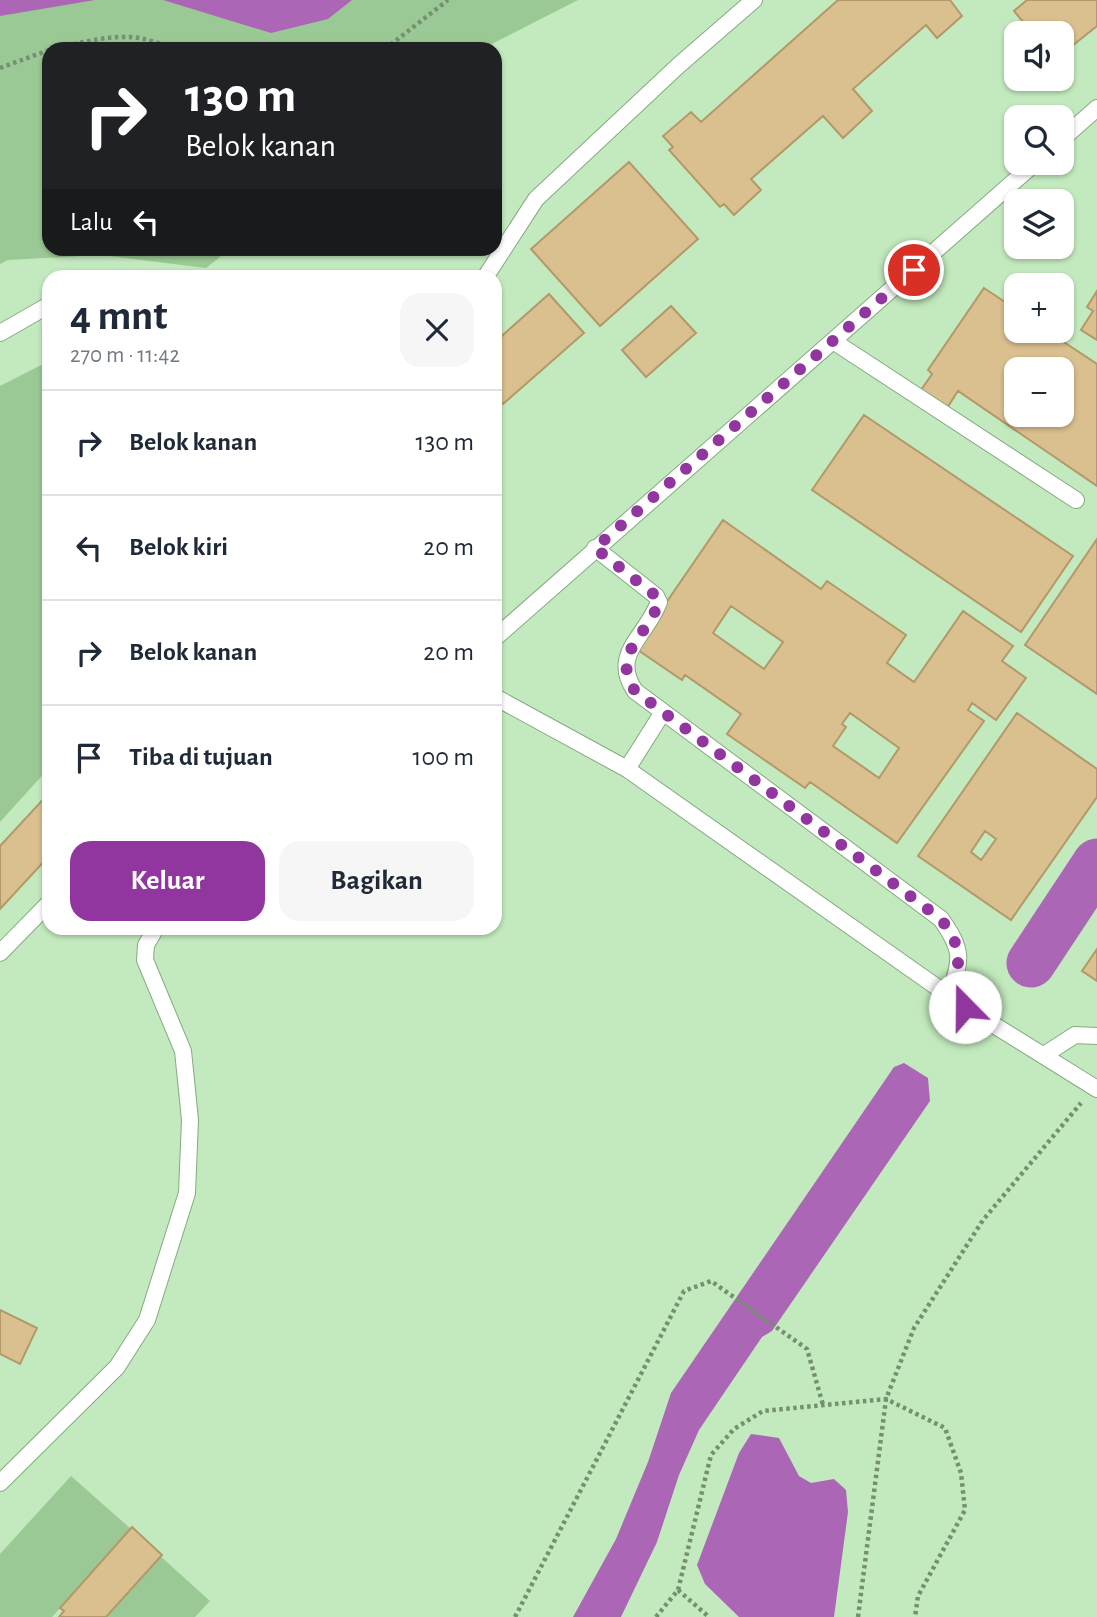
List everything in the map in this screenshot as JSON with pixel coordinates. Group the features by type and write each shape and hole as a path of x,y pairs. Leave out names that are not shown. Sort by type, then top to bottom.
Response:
{"lane":[{"path":"502,251 536,199 679,65 754,0"},
{"path":"1074,128 1097,108"},
{"path":"502,632 1021,175"},
{"path":"0,333 42,309"},
{"path":"833,341 1076,500"},
{"path":"595,548 656,596 659,602 626,657 624,670 635,691 941,919 956,940 960,955 949,995"},
{"path":"502,701 627,769 965,1007 1096,1088"},
{"path":"627,769 663,712"},
{"path":"0,953 42,909"},
{"path":"0,1483 117,1367 147,1321 187,1193 190,1120 183,1051 145,960 146,946 152,935"},
{"path":"1044,1055 1076,1035 1097,1035"}],"path":[{"path":"394,42 448,0"},
{"path":"90,42 128,35 157,42"},
{"path":"0,68 42,52"},
{"path":"858,1617 886,1399 914,1328 982,1220 1096,1088"},
{"path":"515,1617 684,1291 711,1281 807,1349 823,1405"},
{"path":"656,1617 678,1590 711,1455 734,1429 763,1411 886,1399 945,1428 961,1473 965,1510 918,1596 915,1617"},
{"path":"678,1590 709,1617"}],"green space":[{"path":"0,0 578,0 496,42 42,42 42,256 82,256 8,260 0,264"},
{"path":"109,256 221,256 206,268"},
{"path":"42,365 42,776 0,822 0,386"},
{"path":"71,1476 131,1529 52,1617 0,1617 0,1554"},
{"path":"158,1554 210,1601 195,1617 102,1617"}],"shaded area":[{"path":"0,0 95,0 0,16"},
{"path":"163,0 352,0 328,19 271,33"},
{"path":"904,1063 928,1078 930,1101 772,1331 762,1337 699,1430 679,1475 657,1542 621,1617 573,1617 616,1539 648,1462 671,1393 894,1067"},
{"path":"751,1434 779,1438 799,1476 811,1483 834,1479 846,1490 848,1512 834,1617 739,1617 705,1584 697,1565 739,1453"}],"building":[{"path":"838,0 950,0 962,16 937,38 926,25 853,89 872,111 843,138 823,116 751,179 761,190 734,215 724,204 720,207 669,150 673,147 663,136 691,112 701,122"},
{"path":"1027,0 1097,0 1097,26 1074,44 1074,21 1022,21 1014,11"},
{"path":"629,162 698,239 600,326 531,249"},
{"path":"984,288 1004,301 1004,343 1065,343 1097,364 1097,486 1011,427 1074,427 1074,357 1004,357 1004,422 958,391 947,408 921,390 932,374 928,370"},
{"path":"1097,291 1097,340 1081,330 1093,311 1087,307"},
{"path":"549,294 584,333 503,404 502,336"},
{"path":"671,306 696,333 646,377 622,350"},
{"path":"864,415 1073,556 1021,632 812,490"},
{"path":"723,520 821,589 827,581 906,635 887,663 914,682 963,611 1013,646 1002,661 1026,678 996,720 972,703 968,710 984,721 897,843 810,782 805,788 727,734 741,714 685,675 682,680 635,648","holes":["731,606 783,642 764,669 713,633","850,713 899,748 879,778 833,746 846,727 842,724"]},
{"path":"1097,539 1097,694 1025,645"},
{"path":"1017,713 1097,769 1097,797 1011,920 918,856","holes":["985,831 996,839 981,860 971,852"]},
{"path":"42,801 42,864 0,909 0,846"},
{"path":"1097,949 1097,981 1082,971"},
{"path":"0,1310 37,1328 20,1364 0,1354"},
{"path":"132,1527 162,1555 106,1617 59,1617 64,1611 60,1608"}],"waterway":[{"path":"1031,963 1097,863"}],"route":[{"path":"914,270 595,548 656,596 659,602 626,657 624,670 635,691 941,919 956,940 960,955 949,995 965,1007"}]}
